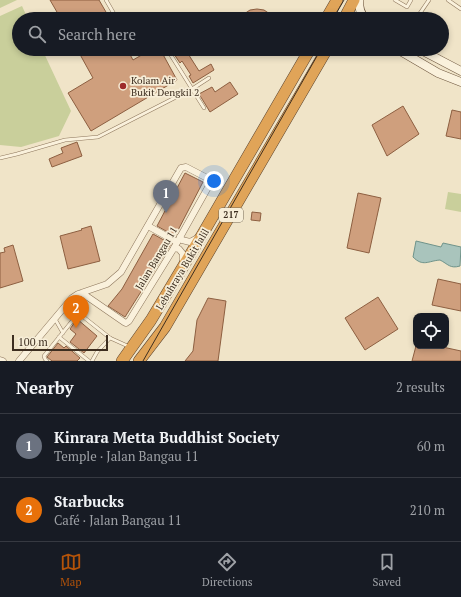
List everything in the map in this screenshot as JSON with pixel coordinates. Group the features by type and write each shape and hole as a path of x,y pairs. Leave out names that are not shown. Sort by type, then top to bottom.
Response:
{"highway":[{"path":"330,12 337,0"},
{"path":"348,12 354,0"},
{"name":"Lebuhraya Bukit Jalil","path":"122,361 151,320 306,56"},
{"name":"Lebuhraya Bukit Jalil","path":"140,361 165,327 323,56"}],"main road":[{"path":"359,0 360,12"},
{"path":"410,56 438,73 461,82"},
{"path":"433,56 461,70"}],"street":[{"name":"Jalan Bangau 11","path":"186,167 209,179 211,182 174,248 129,321 126,323 82,293 107,284 117,276 181,168 186,167"},
{"path":"148,226 178,239 190,242 202,235"},
{"path":"174,248 179,249 183,254 183,266"},
{"path":"19,361 72,298 82,293"}],"lane":[{"path":"106,0 113,12"},
{"path":"395,0 407,7 411,0"},
{"path":"421,12 429,0"},
{"path":"448,0 461,9"},
{"path":"171,56 204,108"},
{"path":"0,158 65,140 98,137 192,89 209,78"},
{"path":"47,361 44,356 77,315 82,315 110,338 131,348"},
{"path":"55,319 62,333"},
{"path":"59,337 89,361"},
{"path":"92,361 97,352 110,338"}],"green space":[{"path":"0,0 17,0 0,8"},
{"path":"22,6 25,12 12,12 12,56 45,56 71,111 59,136 21,147 0,145 0,16"},
{"path":"448,192 461,194 461,212 445,209"}],"water":[{"path":"416,241 441,247 443,243 461,247 460,266 449,266 440,260 426,263 420,262 413,257"}],"building":[{"path":"50,0 99,0 106,12 57,12"},
{"path":"257,9 267,12 247,12"},
{"name":"Kolam Air Bukit Dengkil 2","path":"81,56 131,56 133,60 140,56 164,56 177,80 91,131 68,93 93,78"},
{"path":"175,56 189,56 199,71 211,64 214,70 193,83 189,76 191,75 182,61 180,63"},
{"path":"230,82 238,94 210,112 199,94 212,87 215,92"},
{"path":"403,106 419,134 387,156 372,125"},
{"path":"452,110 461,112 461,139 446,136"},
{"path":"77,142 82,156 52,167 49,159 63,153 61,148"},
{"path":"185,173 203,182 175,236 157,226"},
{"path":"358,193 381,198 369,253 347,248"},
{"path":"252,212 261,213 260,221 251,220"},
{"path":"91,226 100,261 68,269 60,236"},
{"path":"153,234 171,244 125,317 108,306 122,289"},
{"path":"13,245 23,281 0,288 0,253 5,252 4,248"},
{"path":"438,279 461,284 461,311 432,305"},
{"path":"378,297 398,329 365,350 345,318"},
{"path":"208,298 226,301 218,361 185,361 193,351 197,320"},
{"path":"77,319 97,336 84,353 70,342 76,334 70,329"},
{"path":"58,343 64,348 66,346 80,358 77,361 52,361 47,357"},
{"path":"449,348 461,351 461,361 412,361 415,349"}],"tram line":[{"path":"337,12 344,0"},
{"path":"143,361 317,56"}],"place":[{"name":"Kolam Air Bukit Dengkil 2","path":"123,86"},
{"name":"Kinrara Metta Buddhist Society","path":"166,213"},
{"name":"Starbucks","path":"76,328"}]}
